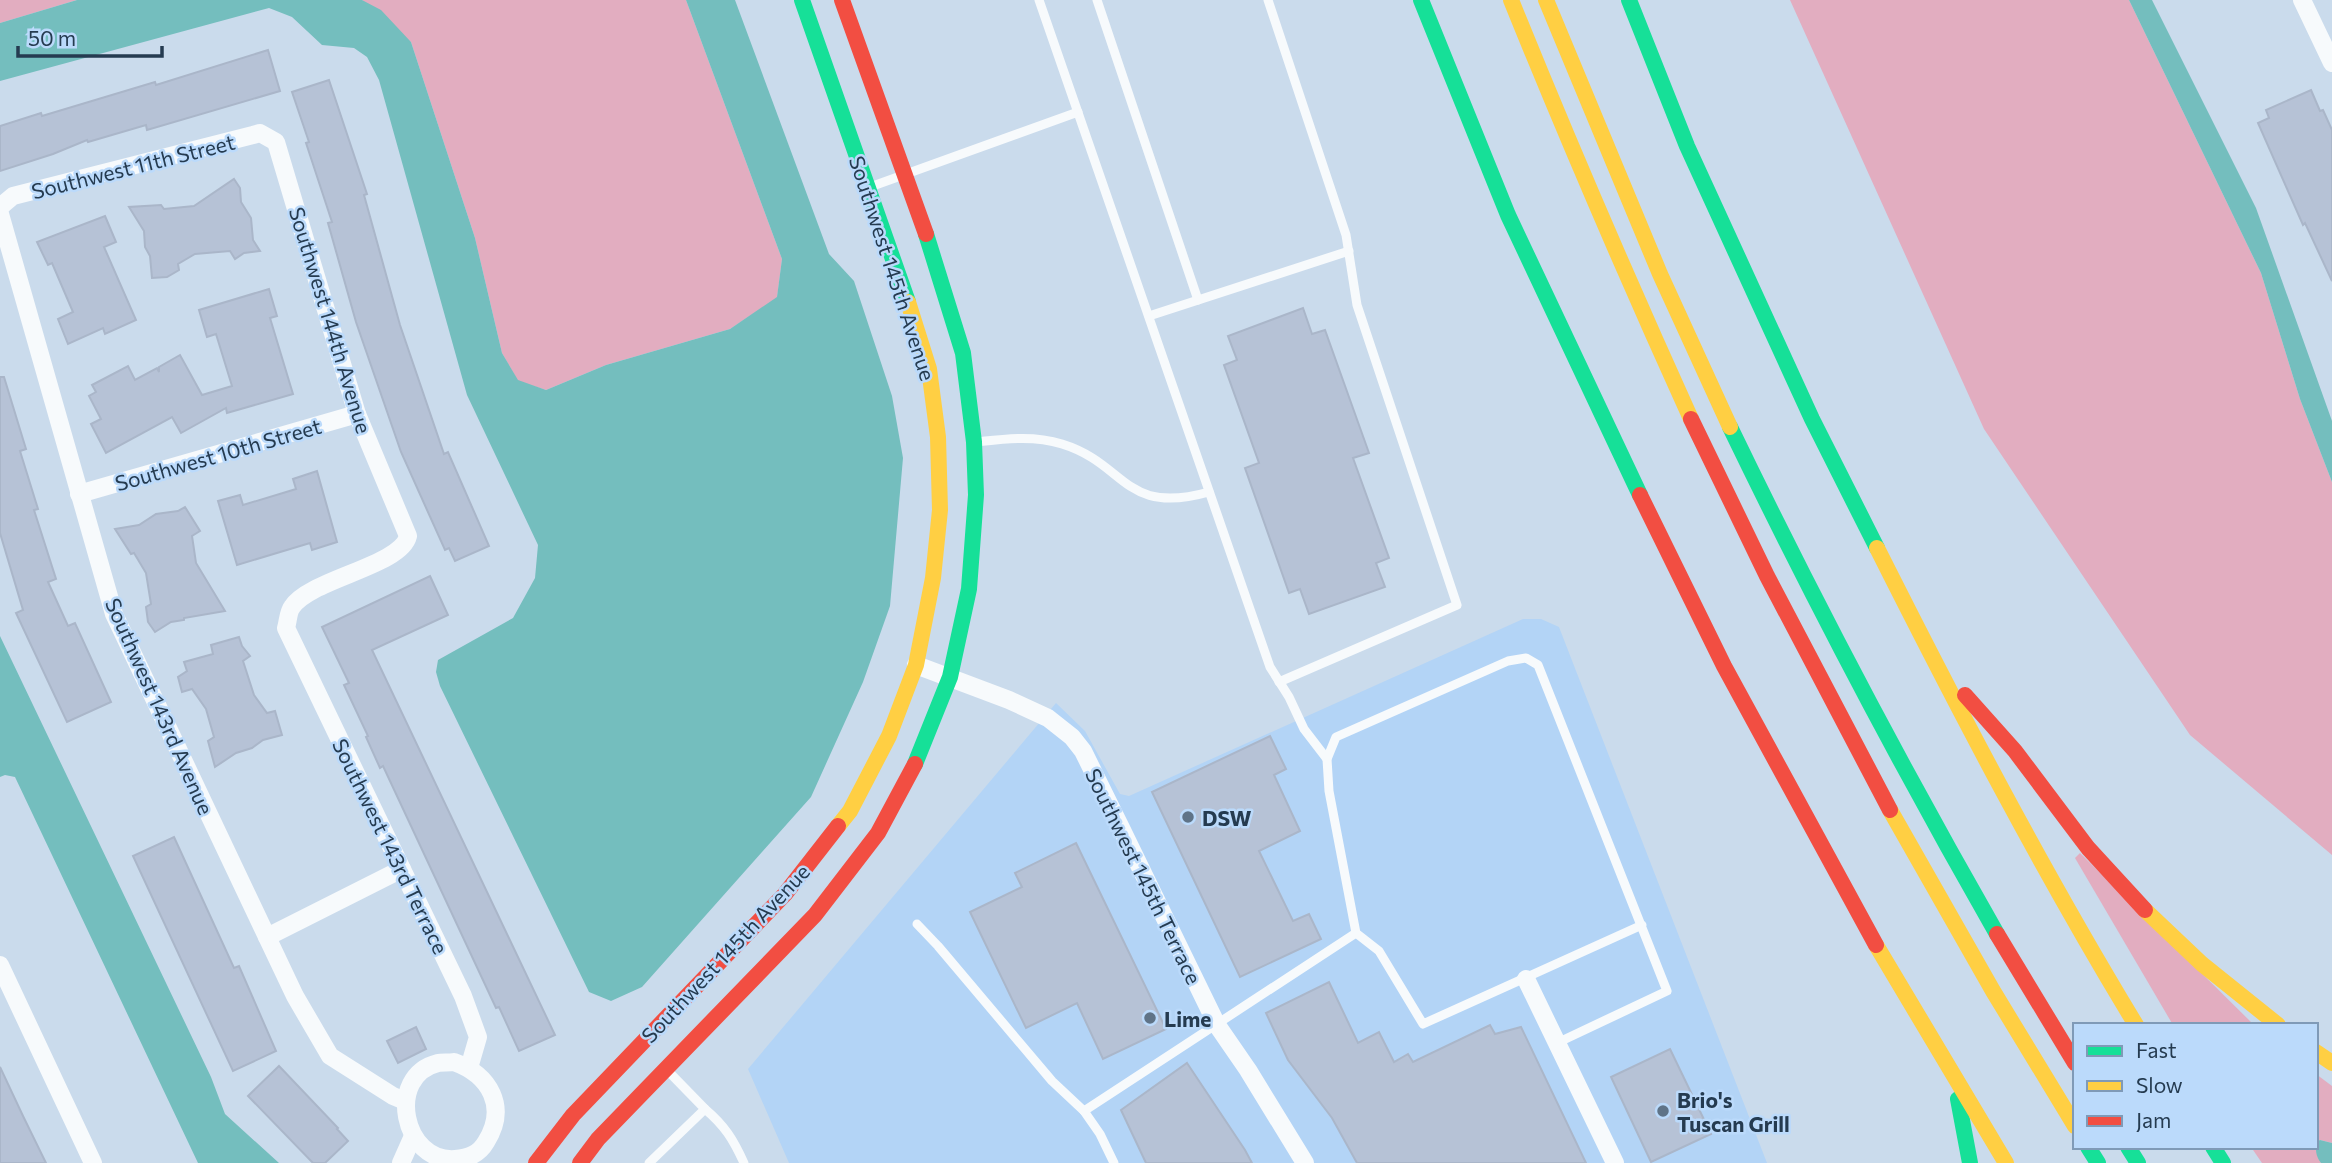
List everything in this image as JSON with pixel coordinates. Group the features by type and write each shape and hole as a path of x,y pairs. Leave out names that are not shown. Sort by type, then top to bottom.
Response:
{"main road":[{"name":"Southwest 145th Avenue","path":"536,1163 573,1115 785,894 850,811 889,736 916,665 933,578 940,510 938,437 929,369 802,0"},
{"name":"Southwest 145th Avenue","path":"580,1163 598,1139 815,915 878,833 921,752 950,677 969,589 976,495 974,442 963,354 904,174 842,0"},
{"path":"1421,0 1508,215 1660,538 1724,666 1830,862 1955,1080 2006,1163"},
{"path":"1511,0 1618,262 1684,408 1776,599 1924,873 2073,1123"},
{"path":"1546,0 1670,297 1742,453 1807,584 1920,800 2073,1060"},
{"path":"1629,0 1687,146 1812,419 1935,663 2027,834 2135,1023"},
{"path":"1935,663 2004,737 2087,846 2123,887 2167,932 2276,1023"},
{"path":"1955,1080 1969,1163"}],"street":[{"path":"2302,0 2332,63"},
{"path":"2315,27 2332,19"},
{"name":"Southwest 11th Street","path":"0,207 13,196 261,133 268,136"},
{"name":"Southwest 144th Avenue","path":"268,136 276,142 280,150 357,414 408,536 405,544 388,556 308,593 292,607 286,628"},
{"name":"Southwest 143rd Avenue","path":"0,214 114,614 295,996 330,1056 405,1101"},
{"name":"Southwest 10th Street","path":"79,494 357,414"},
{"name":"Southwest 143rd Terrace","path":"286,628 463,996 478,1037 469,1068"},
{"name":"Southwest 145th Terrace","path":"916,665 1009,700 1048,718 1077,744 1122,828 1217,1025 1305,1163"},
{"path":"267,937 402,869"},
{"path":"0,965 93,1163"},
{"path":"1526,979 1615,1163"},
{"path":"454,1062 469,1068 483,1079 491,1091 496,1108 494,1129 482,1149 466,1158 449,1161 422,1147 413,1136 407,1121 405,1101 411,1083 422,1071 437,1063 454,1062"},
{"path":"401,1163 413,1136"}],"lane":[{"path":"1039,0 1270,667 1304,729 1327,760"},
{"path":"1097,0 1198,300"},
{"path":"1268,0 1346,235 1357,305 1457,605 1279,682"},
{"path":"868,187 1078,112"},
{"path":"1149,316 1349,251"},
{"path":"974,442 1021,438 1064,444 1139,493 1171,499 1209,492"},
{"path":"1557,1043 1667,991 1642,925 1538,665 1526,658 1508,661 1336,737 1327,760 1329,791 1356,933 1379,951 1423,1024 1642,925"},
{"path":"916,924 938,946 1052,1082 1084,1111 1100,1134 1114,1163"},
{"path":"1084,1111 1356,933"},
{"path":"666,1069 723,1125 744,1163"},
{"path":"649,1163 705,1109"}],"shaded area":[{"path":"0,0 77,0 0,23"},
{"path":"77,0 362,0 381,10 411,42 475,238 502,353 518,380 546,390 606,365 730,329 777,297 782,259 686,0 735,0 829,254 854,281 892,396 903,458 890,606 863,682 811,797 642,987 611,1001 589,992 440,686 436,672 438,660 513,618 535,578 538,545 467,395 379,80 367,57 354,48 322,45 292,17 269,8 0,81 0,23"},
{"path":"362,0 686,0 782,259 777,298 730,329 606,365 546,390 518,381 502,353 475,238 411,42"},
{"path":"1790,0 2129,0 2261,273 2300,399 2332,482 2332,855 2190,735 1984,429"},
{"path":"2129,0 2152,0 2256,208 2332,421 2332,482 2300,399 2261,273"},
{"path":"1523,619 1541,619 1559,627 1767,1163 789,1163 748,1069 1056,703 1085,731 1120,794 1129,796"},
{"path":"0,636 211,1077 225,1114 279,1163 198,1163 15,777 0,777"},
{"path":"2080,853 2252,1023 2172,1023 2075,858"},
{"path":"2318,1076 2332,1086 2332,1143 2318,1141"},
{"path":"2318,1141 2332,1143 2332,1163 2321,1163 2319,1160 2316,1152"},
{"path":"2252,1149 2316,1149 2321,1163 2262,1163"}],"building":[{"path":"268,50 280,91 147,130 146,125 88,142 87,140 0,171 0,126 155,82 156,85"},
{"path":"329,80 367,194 364,195 400,325 444,454 448,452 489,546 455,561 449,548 445,550 401,452 356,322 328,223 332,222 292,92"},
{"path":"2311,90 2332,130 2332,281 2305,223 2303,225 2258,123 2269,118 2266,110"},
{"path":"234,179 240,188 241,202 251,218 253,240 260,251 244,253 235,259 230,251 195,254 178,264 179,270 167,277 152,278 144,231 129,207 161,205 164,209 194,206"},
{"path":"105,216 116,242 104,247 136,320 105,334 103,328 68,344 58,319 73,312 52,263 48,265 37,242"},
{"path":"269,289 277,316 270,318 293,394 227,413 226,408 181,433 172,417 106,453 91,424 101,419 89,396 96,392 92,385 128,366 135,380 157,368 159,372 159,367 180,355 202,395 232,386 216,334 207,337 199,310"},
{"path":"1303,308 1312,334 1325,330 1369,453 1353,458 1389,558 1376,563 1385,587 1309,614 1300,589 1289,593 1245,468 1259,463 1224,365 1237,360 1228,336"},
{"path":"0,377 4,377 26,449 20,451 38,509 34,510 56,579 48,582 68,626 75,623 111,702 67,722 16,613 23,610 0,533"},
{"path":"317,471 337,542 312,550 310,543 237,565 218,501 240,495 243,505 296,489 293,479"},
{"path":"185,507 200,531 192,536 196,563 225,611 184,618 155,632 148,622 146,607 151,604 146,573 115,529 139,525 156,514 178,511"},
{"path":"430,576 448,615 372,650 555,1035 519,1051 499,1007 496,1008 383,766 380,768 344,685 349,683 322,627"},
{"path":"239,637 250,656 243,661 254,695 267,713 275,711 282,735 263,740 215,767 208,741 214,737 206,709 192,689 182,692 178,677 187,671 184,662 213,654 211,645"},
{"path":"1270,736 1286,769 1274,775 1300,831 1259,851 1293,921 1309,914 1321,939 1240,977 1152,792"},
{"path":"174,837 234,968 239,966 276,1051 233,1071 133,856"},
{"path":"1076,843 1166,1029 1103,1059 1077,1003 1026,1028 970,912 1022,887 1015,873"},
{"path":"1329,982 1358,1043 1379,1032 1394,1062 1408,1054 1413,1062 1490,1025 1495,1034 1521,1027 1586,1163 1357,1163 1332,1118 1288,1060 1266,1013"},
{"path":"416,1027 426,1049 398,1063 387,1041"},
{"name":"Brio's Tuscan Grill","path":"1670,1049 1711,1134 1651,1162 1611,1077"},
{"path":"1187,1063 1252,1163 1146,1163 1121,1110"},
{"path":"279,1066 348,1141 325,1163 313,1163 248,1096"},
{"path":"0,1067 23,1116 46,1163 0,1163"}],"traffic: fast":[{"path":"802,0 908,302"},
{"path":"1421,0 1508,215 1640,495"},
{"path":"1629,0 1687,146 1812,419 1877,548"},
{"path":"915,764 950,677 969,589 976,495 974,442 963,353 926,234"},
{"path":"1730,427 1859,683 1997,934"},
{"path":"1958,1099 1970,1163"},
{"path":"2089,1149 2098,1163"},
{"path":"2129,1149 2138,1163"},
{"path":"2214,1149 2223,1163"}],"traffic: slow":[{"path":"1511,0 1644,315 1691,419"},
{"path":"1546,0 1660,274 1730,427"},
{"path":"838,826 850,811 889,736 916,665 933,578 940,510 938,437 929,369 908,302"},
{"path":"1877,548 2002,789 2067,908 2135,1023"},
{"path":"1890,810 1993,991 2073,1123"},
{"path":"2145,910 2202,964 2276,1023"},
{"path":"1876,945 2006,1163"},
{"path":"2318,1053 2332,1063"}],"traffic: jam":[{"path":"842,0 926,234"},
{"path":"1691,419 1767,576 1890,810"},
{"path":"1640,495 1724,666 1876,945"},
{"path":"1965,695 2015,751 2088,848 2145,910"},
{"path":"580,1163 598,1139 815,915 878,833 915,764"},
{"path":"536,1163 573,1115 785,894 838,826"},
{"path":"1997,934 2073,1060"}],"place":[{"name":"DSW","path":"1188,817"},
{"name":"Lime","path":"1150,1018"},
{"name":"Brio's Tuscan Grill","path":"1663,1111"}]}
